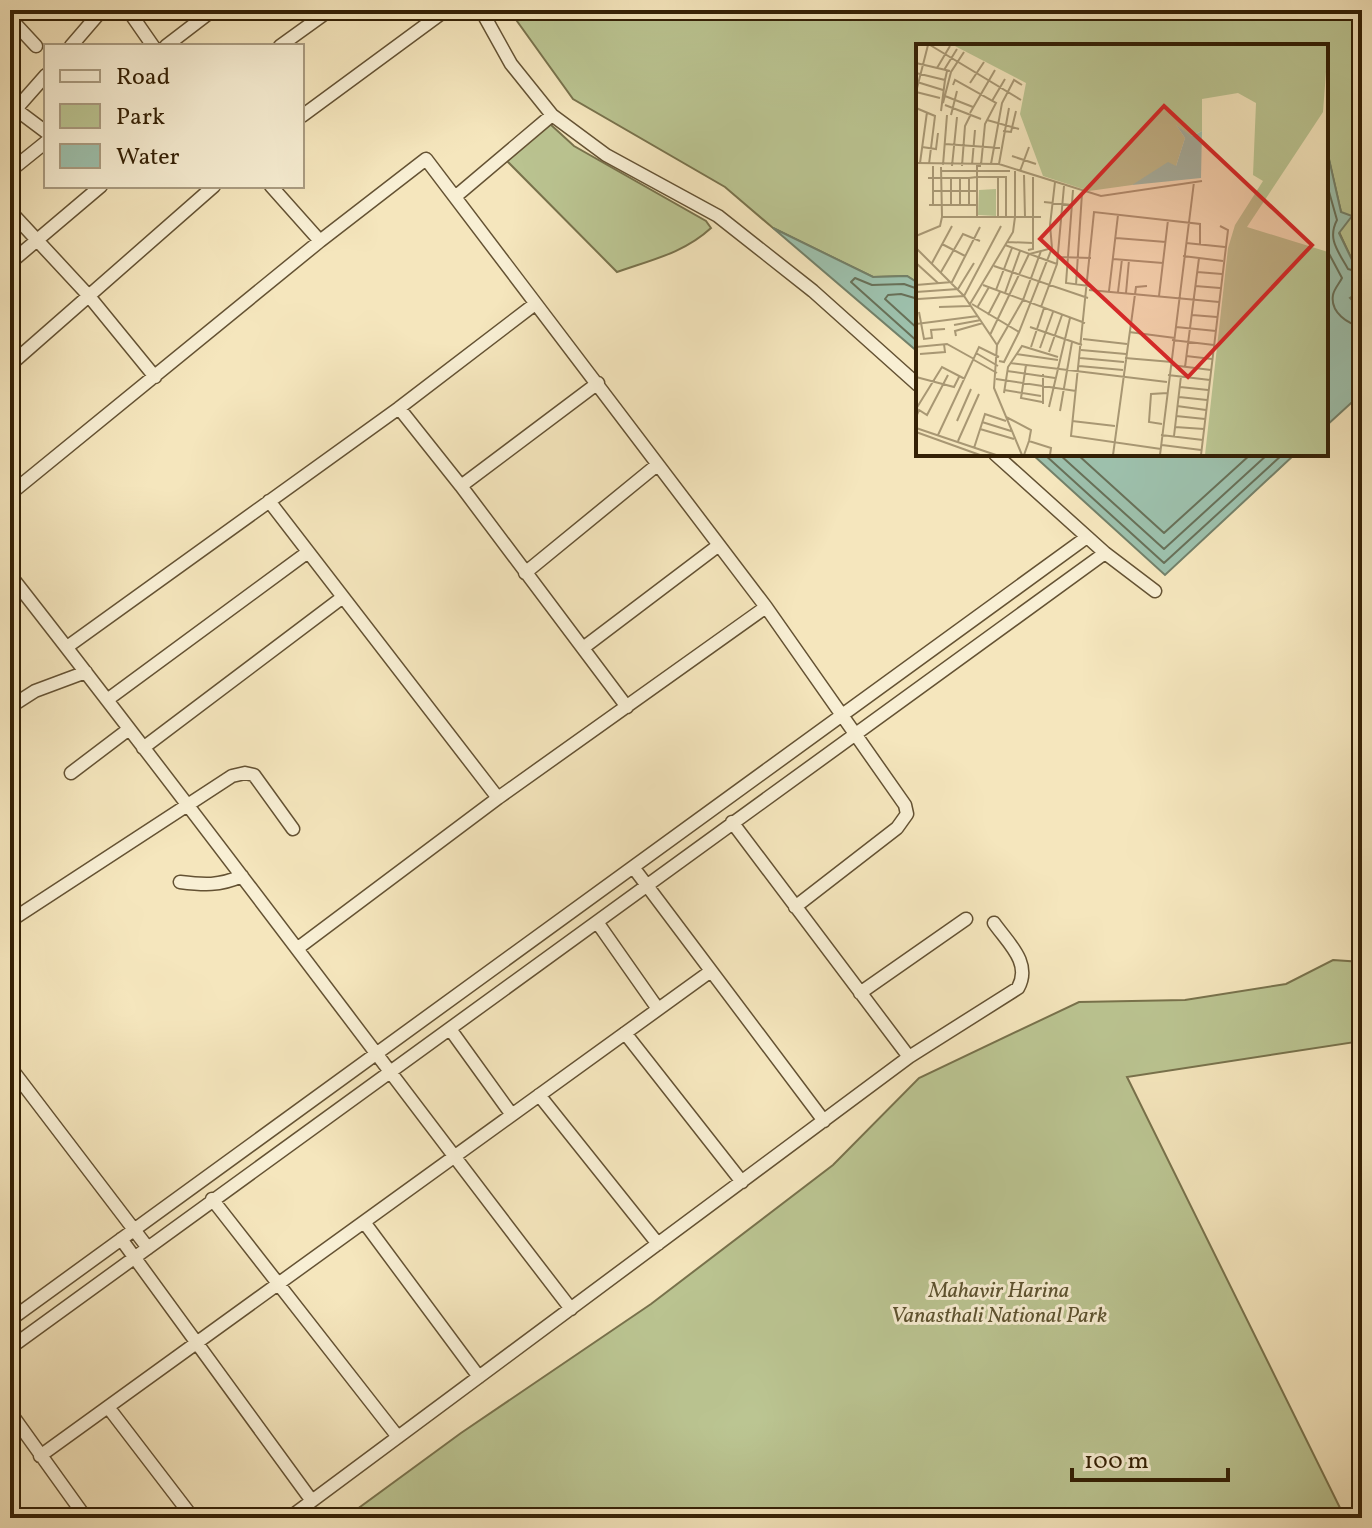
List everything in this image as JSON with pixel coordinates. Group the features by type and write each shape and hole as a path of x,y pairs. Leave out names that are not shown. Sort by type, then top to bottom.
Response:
{"street":[{"path":"73,44 102,10"},
{"path":"128,10 152,44"},
{"path":"169,44 213,10"},
{"path":"283,44 330,10"},
{"path":"304,115 446,10"},
{"path":"481,10 511,64 552,115 606,155 718,216 813,291 916,383"},
{"path":"10,18 36,46"},
{"path":"44,77 12,109 44,131"},
{"path":"455,197 552,115"},
{"path":"10,171 44,144"},
{"path":"10,494 320,241 426,159 766,607 905,805 907,814 897,828 795,907"},
{"path":"10,263 99,188"},
{"path":"10,365 212,188"},
{"path":"273,188 320,241"},
{"path":"10,211 88,295 155,377"},
{"path":"67,647 399,408 535,304"},
{"path":"461,486 598,383"},
{"path":"399,408 627,707"},
{"path":"997,456 1105,553 1155,591"},
{"path":"525,573 657,465"},
{"path":"269,501 498,798"},
{"path":"10,1320 1087,537"},
{"path":"583,648 719,545"},
{"path":"107,700 308,552"},
{"path":"10,1348 1105,553"},
{"path":"10,575 571,1309"},
{"path":"143,748 343,597"},
{"path":"298,948 498,798 766,607"},
{"path":"10,707 35,691 86,672"},
{"path":"71,773 129,729"},
{"path":"10,921 232,776 245,773 254,775 293,829"},
{"path":"732,822 909,1057"},
{"path":"633,867 824,1121"},
{"path":"180,882 209,886 242,876"},
{"path":"860,993 966,919"},
{"path":"597,922 658,1009"},
{"path":"289,1518 909,1057 1018,988 1024,977 1023,965 994,923"},
{"path":"40,1456 711,971"},
{"path":"450,1029 512,1115"},
{"path":"625,1033 742,1182"},
{"path":"10,1067 148,1248"},
{"path":"539,1095 658,1244"},
{"path":"212,1199 398,1437"},
{"path":"364,1222 479,1377"},
{"path":"121,1239 312,1501"},
{"path":"108,1407 193,1518"},
{"path":"10,1412 86,1518"}],"green space":[{"path":"509,10 1362,10 1362,266 1354,264 1339,232 1341,212 1328,160 1328,44 916,44 916,282 907,276 873,277 773,228 725,187 573,99"},
{"path":"550,124 574,146 706,221 711,228 678,250 617,272 507,161"},
{"name":"Mahavir Harina Vanasthali National Park","path":"1333,960 1362,962 1362,1041 1127,1077 1345,1518 345,1518 461,1433 651,1304 833,1165 919,1078 1079,1002 1185,1000 1286,984"}],"water":[{"path":"1328,159 1341,212 1352,216 1339,233 1354,264 1362,266 1362,290 1350,298 1362,310 1362,393 1328,424"},
{"path":"773,228 873,277 907,276 916,282 916,350"},
{"path":"1034,456 1293,456 1165,575"}]}
